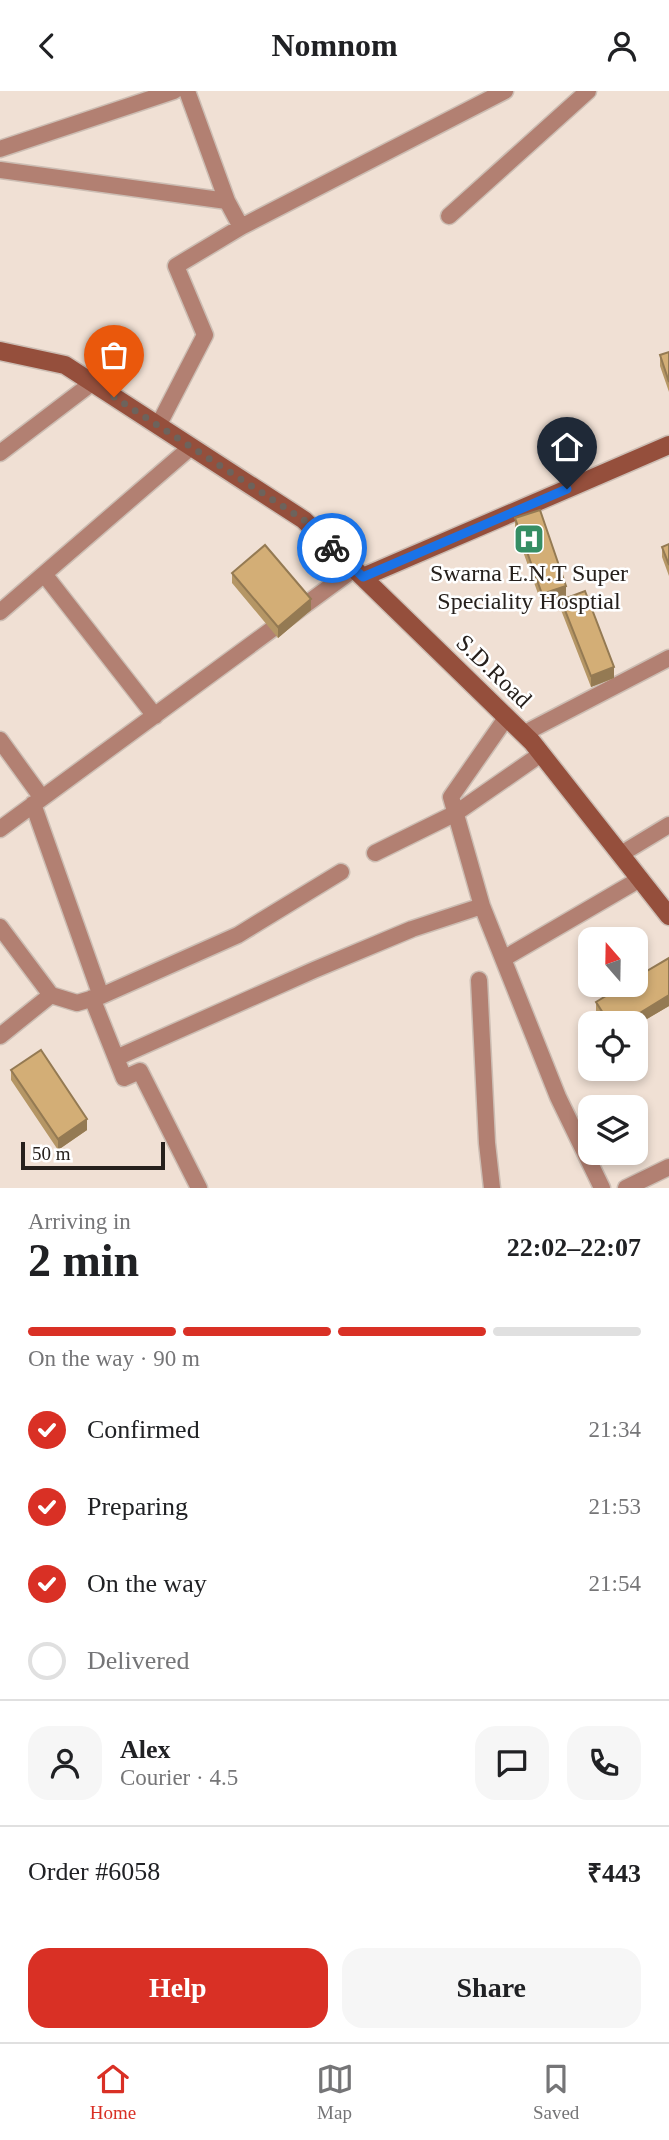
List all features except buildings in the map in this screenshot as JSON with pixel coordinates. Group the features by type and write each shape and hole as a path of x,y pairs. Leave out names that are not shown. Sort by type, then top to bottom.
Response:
{"street":[{"path":"0,149 174,91"},
{"path":"187,91 227,201 241,227"},
{"path":"158,426 205,335 177,267 241,227 505,91"},
{"path":"449,216 588,91"},
{"path":"0,170 227,201"},
{"name":"S.D.Road","path":"0,351 65,365 304,520 523,734 669,916"},
{"path":"0,453 92,383"},
{"path":"0,829 358,573 669,445"},
{"path":"0,612 191,447"},
{"path":"44,574 156,716"},
{"path":"523,734 669,658"},
{"path":"506,717 451,797 482,906 558,1097 602,1188"},
{"path":"0,740 37,801 96,997 124,1078 140,1071 199,1188"},
{"path":"375,853 456,813 541,754"},
{"path":"621,854 669,825"},
{"path":"0,927 51,995 77,1003 238,935 341,871"},
{"path":"503,959 640,879"},
{"path":"116,1058 314,969 412,929 482,906"},
{"path":"479,980 487,1143 492,1188"},
{"path":"0,1036 51,995"},
{"path":"626,1188 669,1167"}],"way so far":[{"path":"114,397 304,520 332,548"}],"place":[{"name":"Swarna E.N.T Super Speciality Hosptial","path":"529,539"}],"route":[{"path":"332,548 363,577 567,489"}]}
